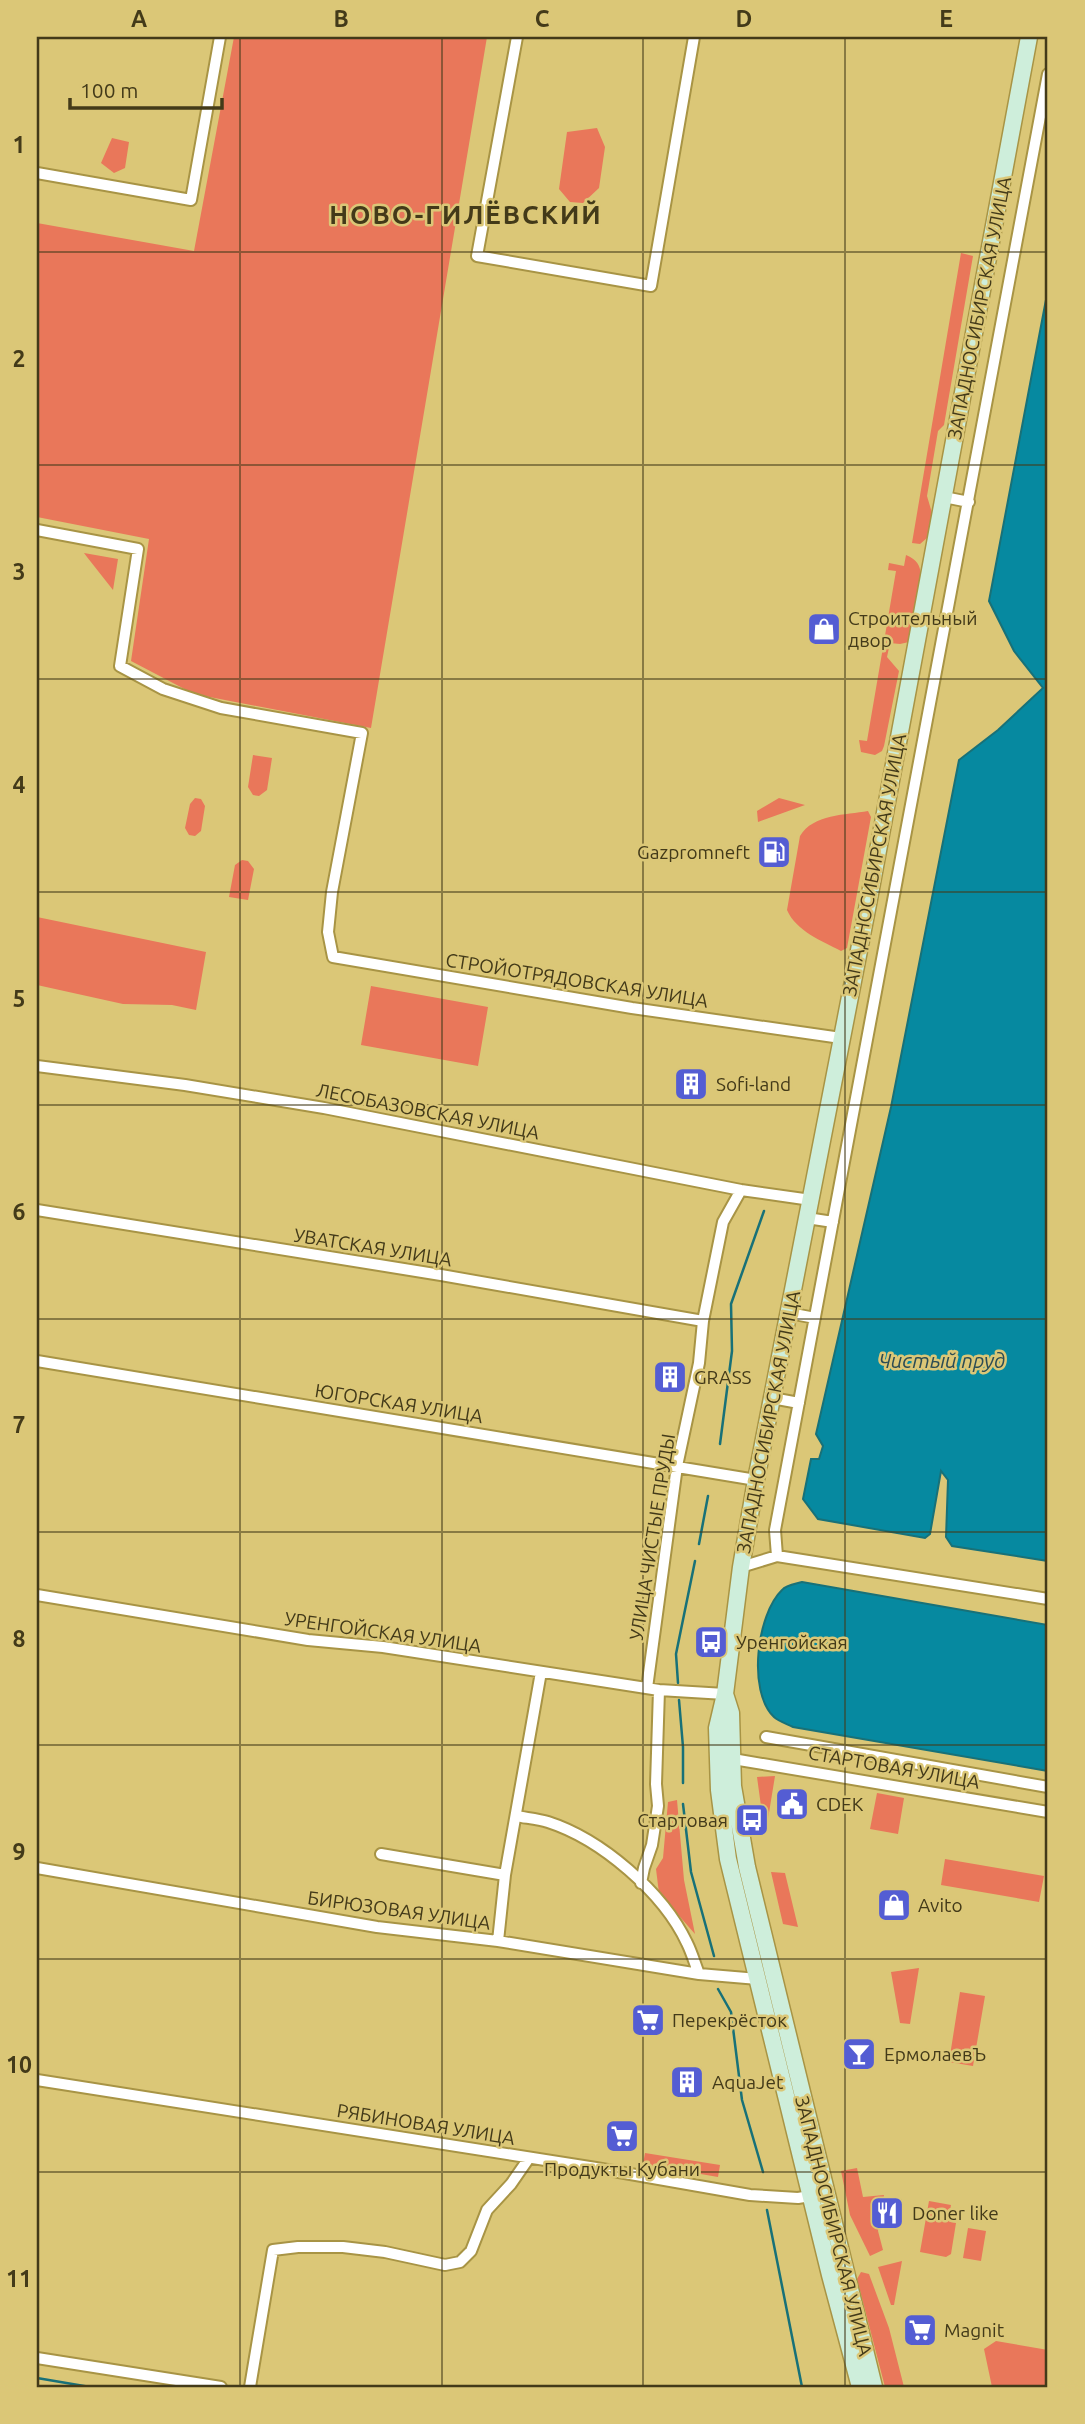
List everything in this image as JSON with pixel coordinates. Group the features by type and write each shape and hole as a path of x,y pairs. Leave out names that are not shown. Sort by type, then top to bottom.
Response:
{"main road":[{"name":"ЗАПАДНОСИБИРСКАЯ УЛИЦА","path":"874,2387 747,1867 733,1786 717,1728 725,1695 741,1567 756,1480 869,899 1029,37"},
{"name":"ЗАПАДНОСИБИРСКАЯ УЛИЦА","path":"725,1758 722,1819 728,1859 810,2196 860,2387"}],"street":[{"path":"37,173 191,200 220,37"},
{"path":"517,37 477,256 651,286 694,37"},
{"path":"777,1556 775,1530 1048,74"},
{"path":"944,498 969,502"},
{"name":"СТРОЙОТРЯДОВСКАЯ УЛИЦА","path":"37,530 138,550 120,666 163,689 221,708 362,733 332,892 328,932 333,957 632,1008 841,1038"},
{"path":"906,698 930,702"},
{"path":"869,899 890,908"},
{"name":"ЛЕСОБАЗОВСКАЯ УЛИЦА","path":"37,1066 185,1085 324,1108 741,1189 811,1199"},
{"name":"УЛИЦА ЧИСТЫЕ ПРУДЫ","path":"647,1688 677,1466 699,1363 703,1321 723,1223 741,1189"},
{"name":"УВАТСКАЯ УЛИЦА","path":"37,1210 441,1275 703,1321"},
{"path":"807,1218 833,1222"},
{"path":"789,1313 815,1318"},
{"name":"ЮГОРСКАЯ УЛИЦА","path":"37,1362 756,1480"},
{"path":"772,1398 799,1403"},
{"path":"741,1567 777,1556 1048,1599"},
{"name":"УРЕНГОЙСКАЯ УЛИЦА","path":"37,1595 308,1640 383,1647 659,1690 725,1695"},
{"path":"498,1941 505,1875 541,1672"},
{"path":"641,1883 652,1845 658,1806 656,1784 659,1690"},
{"path":"765,1737 1048,1787"},
{"name":"СТАРТОВАЯ УЛИЦА","path":"725,1758 1048,1812"},
{"path":"516,1816 547,1821 583,1837 617,1861 662,1903 687,1941 699,1973"},
{"path":"381,1854 505,1875"},
{"name":"БИРЮЗОВАЯ УЛИЦА","path":"37,1868 365,1925 498,1941 699,1973 758,1979"},
{"name":"РЯБИНОВАЯ УЛИЦА","path":"37,2080 750,2195 798,2198 810,2196"},
{"path":"250,2387 273,2250 343,2247 385,2252 445,2265 460,2262 471,2251 487,2210 511,2185 529,2158"},
{"path":"37,2358 220,2387"}],"shaded area":[{"path":"234,37 487,37 371,728 194,694 131,661 149,539 37,517 37,223 194,251"},
{"path":"597,128 605,147 599,188 583,203 570,202 559,189 567,132"},
{"path":"112,138 129,142 125,168 114,173 101,163"},
{"path":"961,253 973,256 944,425 938,431 927,496 932,513 927,538 920,544 912,543"},
{"path":"84,553 118,559 113,590 87,557"},
{"path":"906,555 917,563 921,576 909,642 890,643 887,657 899,671 884,746 882,751 875,755 861,752 859,740 867,741 896,571 888,570 889,563 904,566"},
{"path":"253,755 272,758 267,790 259,796 253,795 248,787"},
{"path":"195,798 201,799 205,806 201,831 195,836 189,835 185,828 190,804"},
{"path":"779,798 805,805 758,822 757,811"},
{"path":"868,811 871,817 847,948 841,951 803,930 787,910 800,836 821,819"},
{"path":"242,860 248,861 254,869 248,900 229,897 235,865"},
{"path":"37,917 206,952 196,1010 172,1005 123,1004 37,985"},
{"path":"371,986 488,1007 478,1066 361,1045"},
{"path":"775,1776 767,1825 764,1828 757,1777"},
{"path":"877,1793 904,1798 898,1834 870,1829"},
{"path":"677,1800 684,1880 695,1934 659,1893 656,1869 663,1858 668,1802"},
{"path":"945,1859 1044,1876 1039,1902 941,1885"},
{"path":"771,1872 785,1873 798,1927 783,1924"},
{"path":"919,1968 910,2024 900,2023 891,1972"},
{"path":"960,1992 985,1996 973,2066 949,2062"},
{"path":"645,2153 720,2165 718,2177 643,2164"},
{"path":"857,2168 863,2197 884,2195 878,2231 883,2250 870,2256 850,2215 841,2171"},
{"path":"929,2201 951,2205 948,2221 956,2223 951,2254 946,2257 920,2252"},
{"path":"968,2228 986,2231 981,2261 963,2258"},
{"path":"902,2261 894,2305 891,2305 878,2267"},
{"path":"861,2272 869,2274 889,2328 904,2387 885,2387 857,2279"},
{"path":"996,2341 1048,2350 1048,2387 992,2387 984,2349"}],"water":[{"name":"Чистый пруд","path":"1048,289 1048,1561 952,1546 946,1537 948,1480 941,1471 930,1534 925,1538 818,1519 803,1499 811,1459 819,1459 823,1446 816,1434 891,1107 959,760 998,730 1043,688 1014,651 989,601"},
{"path":"802,1582 1048,1625 1048,1771 793,1727 776,1718 766,1705 760,1690 758,1653 761,1634 773,1601 788,1586"}],"waterway":[{"path":"720,1444 732,1351 731,1304 764,1211"},
{"path":"699,1544 708,1496"},
{"path":"678,1683 676,1654 695,1561"},
{"path":"679,1700 683,1783"},
{"path":"683,1804 691,1872 714,1956"},
{"path":"718,1989 731,2012 742,2100 763,2172"},
{"path":"767,2210 802,2387"},
{"path":"37,2378 90,2387"}],"place":[{"name":"Строительный двор","path":"824,629"},
{"name":"Gazpromneft","path":"774,852"},
{"name":"Sofi-land","path":"691,1084"},
{"name":"GRASS","path":"670,1377"},
{"name":"Уренгойская","path":"711,1642"},
{"name":"CDEK","path":"792,1804"},
{"name":"Стартовая","path":"752,1820"},
{"name":"Avito","path":"894,1905"},
{"name":"Перекрёсток","path":"648,2020"},
{"name":"ЕрмолаевЪ","path":"859,2054"},
{"name":"AquaJet","path":"687,2082"},
{"name":"Продукты Кубани","path":"622,2136"},
{"name":"Doner like","path":"887,2213"},
{"name":"Magnit","path":"920,2330"}],"district":[{"name":"НОВО-ГИЛЁВСКИЙ","path":"466,215"}]}
